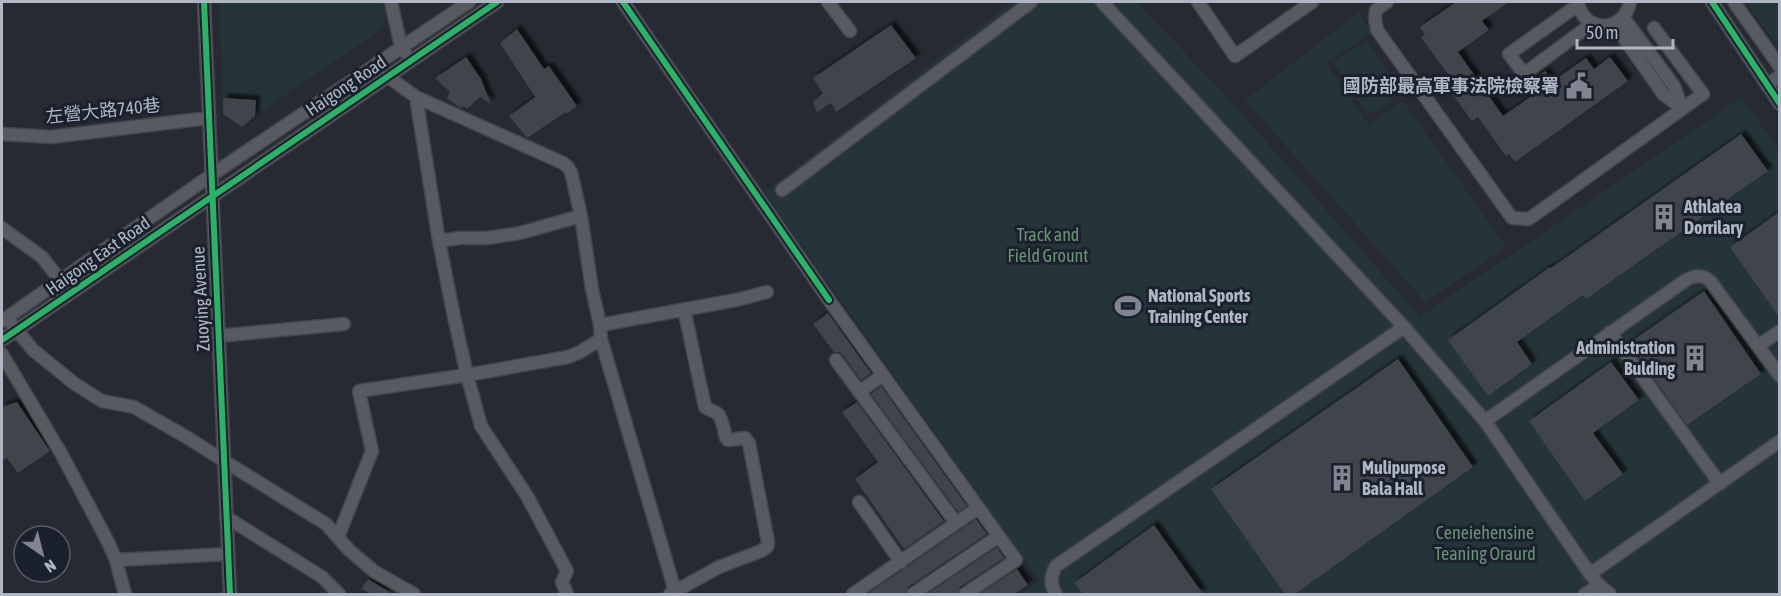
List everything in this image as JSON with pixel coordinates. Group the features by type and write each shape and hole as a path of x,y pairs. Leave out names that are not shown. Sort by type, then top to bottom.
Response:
{"street":[{"name":"Zuoying Avenue","path":"204,2 230,594"},
{"path":"391,2 401,47 410,60"},
{"name":"Haigong Road","path":"210,176 469,2"},
{"name":"Haigong Road","path":"212,196 497,2"},
{"path":"623,2 829,300 1016,560 965,594"},
{"path":"828,2 850,31"},
{"path":"782,190 1030,2"},
{"path":"1102,2 1404,327 1485,421 1600,590 1610,594"},
{"path":"1198,2 1235,56 1312,2"},
{"path":"1387,2 1376,10 1377,30 1512,218 1529,219 1703,94 1654,28"},
{"path":"1593,23 1524,74 1509,54 1578,3 1586,19 1604,26 1619,20 1627,12 1630,2"},
{"path":"1712,2 1779,104"},
{"path":"1734,2 1779,68"},
{"path":"1619,20 1664,95 1682,108"},
{"path":"377,63 387,76 416,97 568,167 571,171 581,216 601,339 672,592 719,567 767,547 768,542 749,443 745,438 728,440 719,416 705,407 684,309"},
{"path":"1767,85 1779,76"},
{"path":"416,97 439,241 467,375 484,430 527,495 567,571 562,582 567,594"},
{"name":"左營大路740巷","path":"2,134 51,137 208,118"},
{"name":"Haigong East Road","path":"4,319 210,176"},
{"name":"Haigong East Road","path":"2,340 212,196"},
{"path":"439,241 520,233 581,216"},
{"path":"2,228 42,257 70,293"},
{"path":"1485,421 1692,277 1702,276 1711,282 1779,376"},
{"path":"600,325 736,300 767,292"},
{"path":"4,319 33,350 75,384 102,401 134,407 188,438 326,524 349,550 375,572 414,594"},
{"path":"218,336 344,324"},
{"path":"1056,594 1051,583 1056,567 1404,327"},
{"path":"1610,332 1720,484"},
{"path":"1758,346 1779,332"},
{"path":"338,537 372,451 359,391 568,357 601,339"},
{"path":"2,354 63,455 116,560 125,594"},
{"path":"836,360 956,523"},
{"path":"860,392 883,375"},
{"path":"1590,574 1779,441"},
{"path":"859,502 900,562"},
{"path":"854,594 978,508"},
{"path":"226,517 322,577 339,594"},
{"path":"913,594 999,536"},
{"path":"116,560 228,554"},
{"path":"1585,594 1600,590"}],"green space":[{"path":"219,2 383,2 386,14 382,29 255,116 256,100 223,98"},
{"name":"National Sports Training Center","path":"1012,2 1137,2 1226,96 1420,317 1742,97 1779,151 1779,594 1020,594 1039,580 764,192"},
{"path":"1746,2 1779,2 1779,49"},
{"path":"1359,12 1371,33 1326,63 1369,125 1403,101 1506,247 1425,302 1245,100"},
{"path":"1367,41 1402,94 1368,115 1333,62"}],"building":[{"name":"國防部最高軍事法院檢察署","path":"1456,2 1509,2 1482,21 1489,30 1458,52 1503,116 1540,90 1533,80 1545,71 1553,81 1586,58 1594,69 1610,57 1628,81 1515,162 1509,154 1506,156 1478,117 1472,121 1443,81 1450,77 1421,37 1425,35 1420,27"},
{"path":"891,25 916,58 836,112 831,103 817,112 813,102 823,93 813,78"},
{"path":"517,29 544,69 549,66 577,106 527,138 509,116 535,97 500,43"},
{"path":"466,57 481,79 491,104 480,97 467,109 464,106 459,107 447,98 450,92 435,78"},
{"path":"223,98 256,100 255,116 242,127 223,114"},
{"path":"1741,134 1768,171 1586,299 1583,295 1517,342 1532,364 1488,396 1448,340"},
{"path":"1779,212 1779,317 1730,247"},
{"name":"Administration Bulding","path":"1704,291 1761,374 1687,425 1629,343"},
{"path":"828,313 871,373 861,380 843,355 834,352 813,324"},
{"name":"Mulipurpose Bala Hall","path":"1398,359 1473,467 1295,594 1285,594 1211,489"},
{"path":"1611,362 1639,400 1593,433 1623,474 1585,501 1529,421"},
{"path":"881,386 967,506 958,512 871,394"},
{"path":"17,402 50,451 18,473 7,458 2,461 2,407"},
{"path":"857,402 944,521 904,549 855,479 878,462 842,412"},
{"path":"976,519 987,534 908,587 905,594 867,594"},
{"path":"1154,525 1203,594 1083,594 1074,583"},
{"path":"997,547 1004,558 960,587 957,594 927,594"},
{"path":"1017,569 1028,585 1014,594 979,594"},
{"path":"368,579 393,594 372,594 361,589"}],"cycle path":[{"path":"204,2 230,594"},
{"path":"2,340 497,2"},
{"path":"623,2 829,300"},
{"path":"1712,2 1780,104"}],"place":[{"name":"國防部最高軍事法院檢察署","path":"1579,86"},
{"name":"Athlatea Dorrilary","path":"1664,217"},
{"name":"National Sports Training Center","path":"1128,306"},
{"name":"Administration Bulding","path":"1695,358"},
{"name":"Mulipurpose Bala Hall","path":"1342,478"}],"park label":[{"name":"Track and Field Grount","path":"1048,245"},
{"name":"Ceneiehensine Teaning Oraurd","path":"1485,543"}]}
